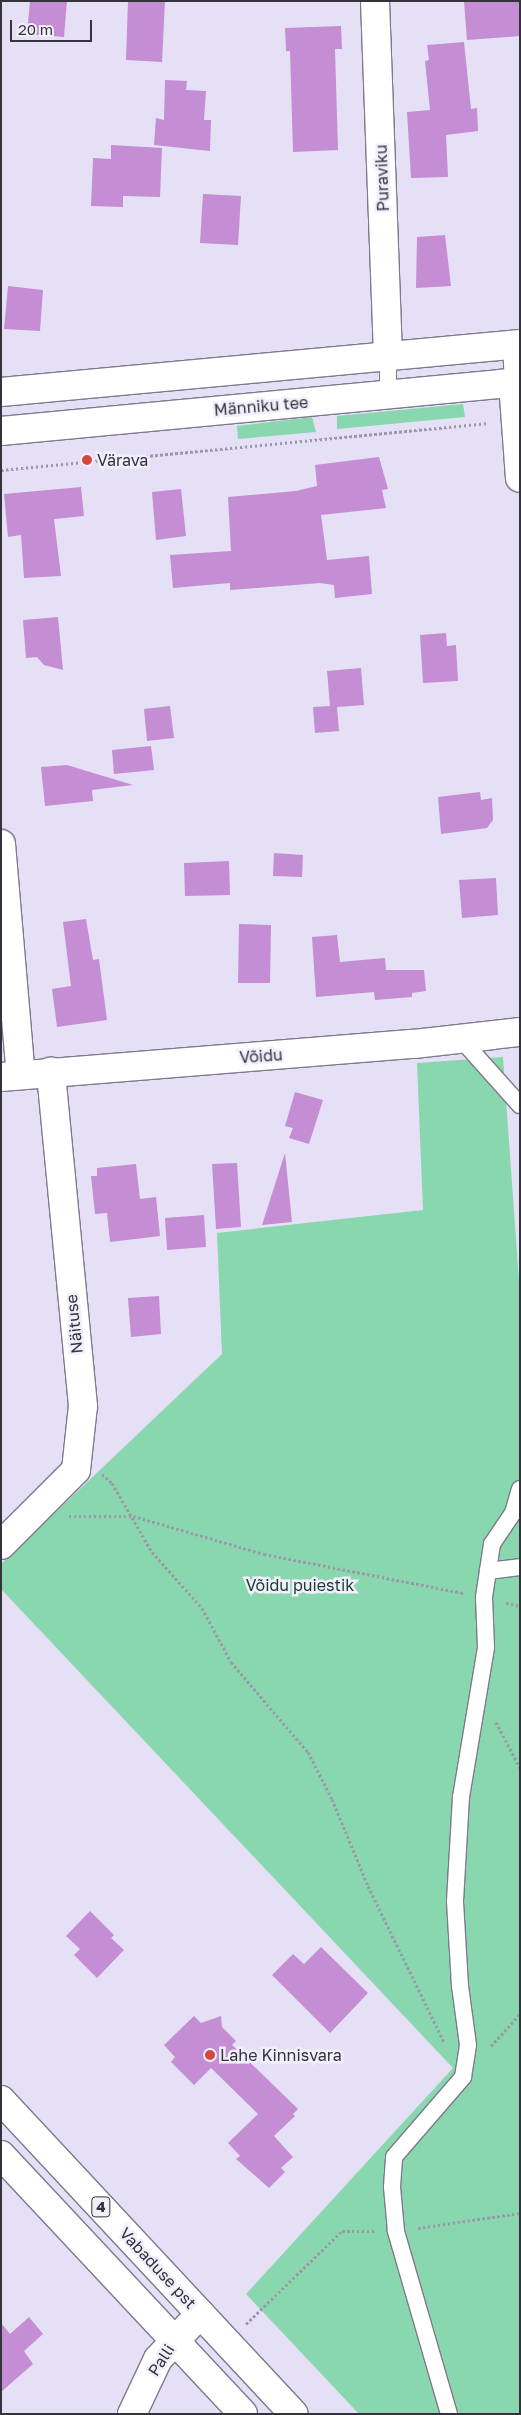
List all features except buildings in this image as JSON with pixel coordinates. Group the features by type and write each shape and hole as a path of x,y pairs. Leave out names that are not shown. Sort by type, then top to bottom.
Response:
{"main road":[{"name":"Puraviku","path":"375,1 388,355"},
{"path":"1,392 515,344"},
{"path":"516,382 516,420 520,478"},
{"name":"Männiku tee","path":"1,431 516,382"},
{"path":"1,844 11,1076"},
{"name":"Võidu","path":"11,1076 520,1032"},
{"name":"Näituse","path":"1,1545 76,1470 83,1406 51,1072"},
{"name":"Vabaduse pst","path":"1,2100 294,2414"},
{"name":"4","path":"1,2155 243,2414"},
{"name":"Palli","path":"132,2414 158,2359 200,2314"}],"lane":[{"path":"515,344 516,382"},
{"path":"388,355 388,394"},
{"path":"460,1038 520,1105"},
{"path":"449,2414 396,2231 392,2187 394,2157 463,2077 468,2045 460,1986 456,1901 462,1797 486,1647 484,1597 492,1544 513,1513 520,1489"},
{"path":"488,1571 520,1567"}],"path":[{"path":"1,470 516,420"},
{"path":"78,1452 112,1483 133,1516 152,1552 202,1608 231,1662 308,1752 332,1799 368,1886 463,2077"},
{"path":"30,1516 133,1516 264,1554 484,1597 520,1606"},
{"path":"479,1691 520,1768"},
{"path":"242,2328 342,2231 396,2231 520,2213"}],"green space":[{"path":"463,404 465,417 337,429 337,416"},
{"path":"312,417 316,432 238,439 237,426"},
{"name":"Võidu puiestik","path":"503,1057 520,1295 520,2414 359,2414 246,2294 453,2068 1,1589 1,1564 222,1354 217,1233 423,1210 417,1063"}],"place":[{"name":"Värava","path":"87,460"},
{"name":"Lahe Kinnisvara","path":"210,2055"}]}
